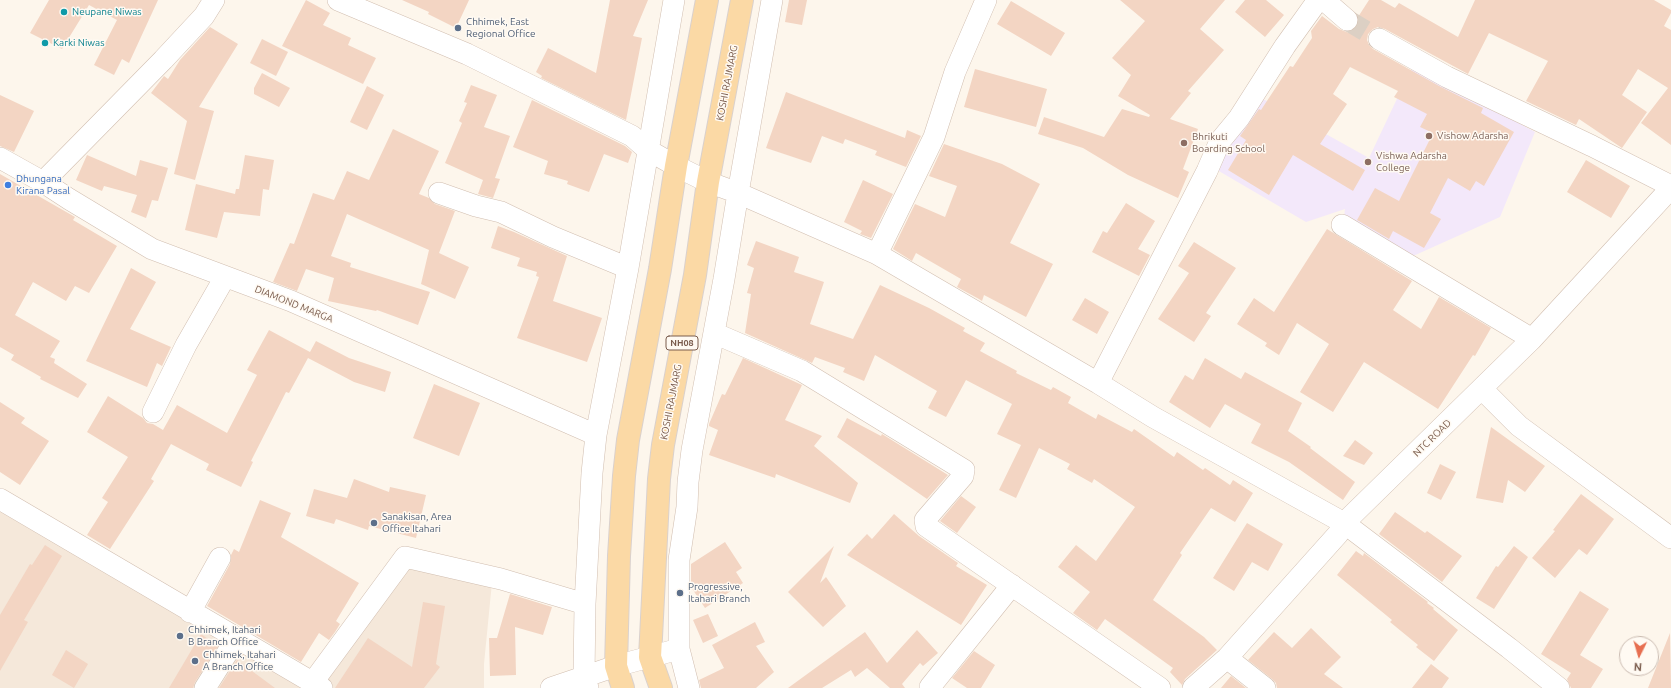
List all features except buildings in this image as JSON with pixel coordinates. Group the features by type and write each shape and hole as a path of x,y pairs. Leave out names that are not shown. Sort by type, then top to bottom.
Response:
{"main road":[{"path":"623,688 616,666 619,556 626,462 660,269 676,166 706,0"},
{"name":"KOSHI RAJMARG","path":"661,688 650,657 660,472 663,445 695,275 708,182 742,0"}],"street":[{"path":"43,182 163,60 204,16 214,0"},
{"path":"338,0 467,54 632,136 648,150 708,182 738,193 877,254 1098,382 1152,417 1344,523 1509,648 1559,688"},
{"path":"586,682 585,604 592,473 596,435 628,268 674,0"},
{"path":"689,688 679,649 679,560 692,450 714,334 772,0"},
{"path":"877,254 934,137 955,72 986,0"},
{"path":"1098,382 1207,171 1220,141 1239,118 1285,46 1318,0"},
{"path":"1324,0 1347,20"},
{"path":"1379,39 1447,77 1592,146 1671,187"},
{"name":"DIAMOND MARGA","path":"0,158 43,182 69,200 152,250 291,301 596,435"},
{"name":"NTC ROAD","path":"1193,688 1227,658 1338,534 1344,523 1532,339 1671,187"},
{"path":"439,193 476,206 501,212 553,237 628,268"},
{"path":"1342,226 1532,339"},
{"path":"153,412 186,345 225,277"},
{"path":"714,334 802,371 964,470 963,476 925,520 926,526 1160,688"},
{"path":"1482,389 1519,426 1671,538"},
{"path":"0,498 190,612 317,685 405,557 501,579 585,604"},
{"path":"190,612 220,558"},
{"path":"930,687 1012,585"},
{"path":"205,688 236,638"},
{"path":"551,688 586,682 616,666 679,649"},
{"path":"1227,658 1265,688"}],"shaded area":[{"name":"Vishwa Adarsha College","path":"1414,65 1535,132 1500,217 1402,261 1343,226 1345,209 1306,222 1212,167 1254,94 1369,158"},
{"path":"0,511 312,685 405,550 493,572 484,664 484,688 0,688"}],"tunnel":[{"path":"1347,20 1379,39"}],"place":[{"name":"Neupane Niwas","path":"64,12"},
{"name":"Chhimek, East Regional Office","path":"458,28"},
{"name":"Karki Niwas","path":"45,43"},
{"name":"Vishow Adarsha","path":"1429,136"},
{"name":"Bhrikuti Boarding School","path":"1184,143"},
{"name":"Vishwa Adarsha College","path":"1368,162"},
{"name":"Dhungana Kirana Pasal","path":"8,185"},
{"name":"Sanakisan, Area Office Itahari","path":"374,523"},
{"name":"Progressive, Itahari Branch","path":"680,593"},
{"name":"Chhimek, Itahari B Branch Office","path":"180,636"},
{"name":"Chhimek, Itahari A Branch Office","path":"195,661"}]}
